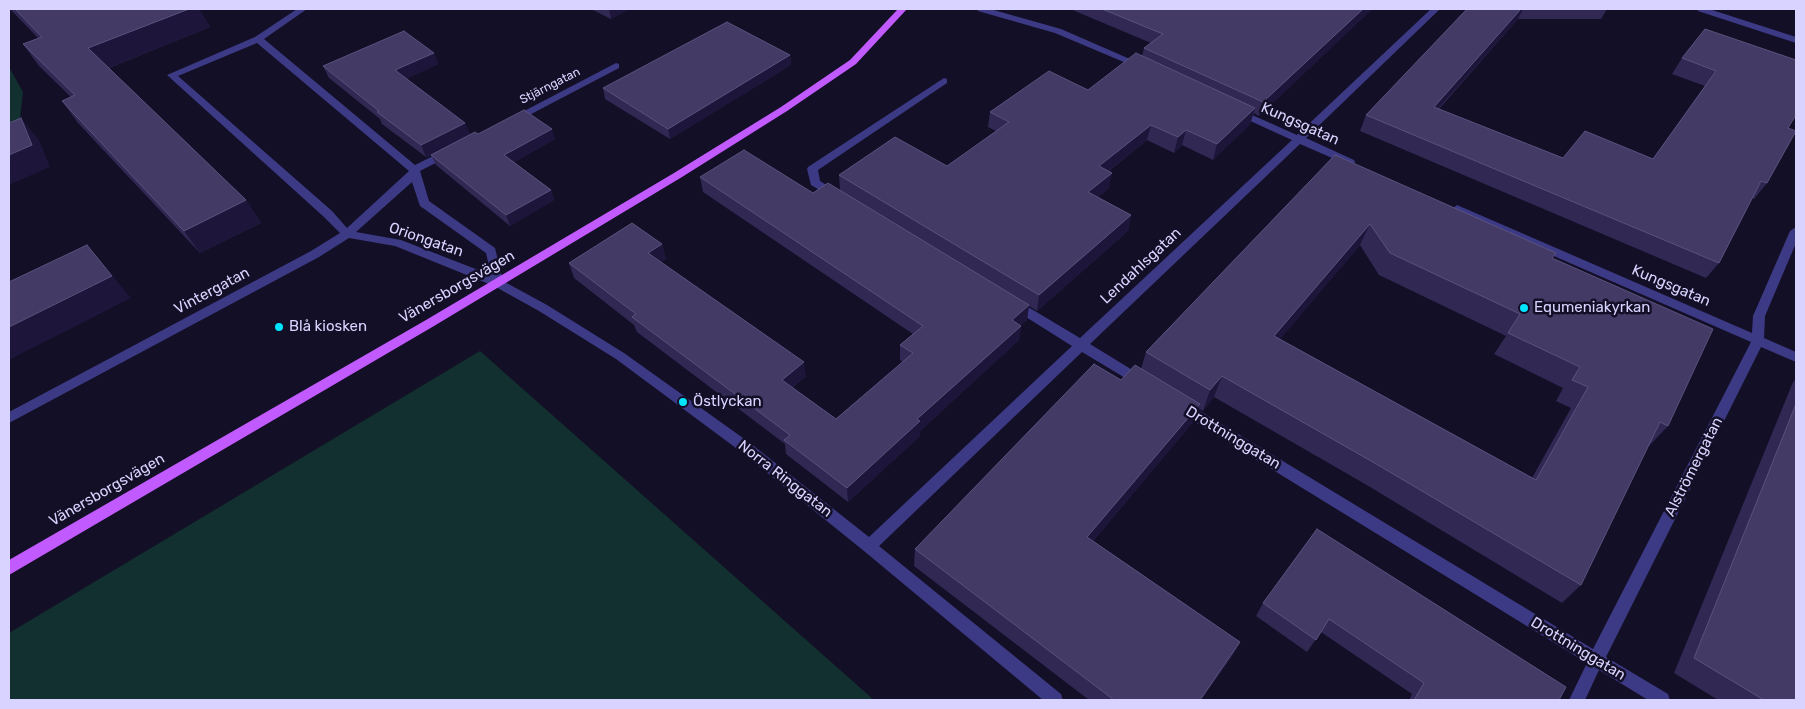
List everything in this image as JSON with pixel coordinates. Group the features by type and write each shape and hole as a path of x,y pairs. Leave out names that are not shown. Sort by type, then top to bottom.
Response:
{"main road":[{"name":"Vänersborgsvägen","path":"9,568 498,283 784,109 853,62 904,9"}],"street":[{"path":"303,9 258,39 172,75 328,214 347,234"},
{"path":"981,9 1058,31 1150,71"},
{"name":"Lendahlsgatan","path":"870,546 1436,9"},
{"path":"1701,9 1796,40"},
{"path":"258,39 415,172 452,150"},
{"name":"Stjärngatan","path":"504,124 616,66"},
{"path":"848,204 815,183 812,169 944,81"},
{"name":"Kungsgatan","path":"1226,107 1358,166"},
{"name":"Oriongatan","path":"415,172 424,203 491,251 498,283"},
{"name":"Vintergatan","path":"9,418 315,254 347,234 415,172"},
{"name":"Kungsgatan","path":"1447,205 1796,357"},
{"name":"Alströmergatan","path":"1577,700 1758,340 1758,316 1796,230"},
{"name":"Oriongatan","path":"347,234 397,242 498,283"},
{"name":"Norra Ringgatan","path":"498,283 543,308 620,356 745,447 870,546 1055,700"},
{"path":"1006,300 1157,392"},
{"name":"Drottninggatan","path":"1174,402 1662,700"}],"green space":[{"path":"9,67 23,92 19,128 9,133"},
{"path":"480,351 874,700 9,700 9,633"}],"building":[{"path":"15,9 189,9 88,48 246,200 184,231 62,101 75,95 23,44 42,37"},
{"path":"1102,9 1363,9 1263,102 1144,48 1163,34"},
{"path":"1467,9 1521,9 1434,107 1563,158 1585,131 1653,159 1716,71 1682,58 1705,29 1796,60 1796,115 1788,128 1796,131 1767,183 1761,181 1719,263 1366,115"},
{"path":"727,22 790,55 668,129 603,88"},
{"path":"404,31 434,53 395,70 465,123 421,145 377,112 379,111 323,66"},
{"path":"1136,53 1255,108 1217,144 1186,130 1178,137 1151,125 1099,166 1112,173 1088,192 1131,215 1039,295 839,175 895,137 947,166 1009,122 990,112 1049,71 1088,90"},
{"path":"524,110 552,129 504,155 551,190 506,215 431,155 475,132 478,134"},
{"path":"21,118 32,145 9,155 9,123"},
{"path":"744,150 813,193 828,183 1029,305 1012,320 1021,326 917,419 920,421 847,488 784,440 790,435 632,317 636,314 569,263 632,223 662,244 648,253 804,362 782,380 836,419 913,353 900,345 923,326 700,177"},
{"path":"1335,155 1556,253 1552,258 1713,329 1668,426 1660,422 1581,585 1378,465 1222,376 1210,390 1146,352","holes":["1370,224 1390,253 1520,314 1508,333 1580,367 1572,380 1588,387 1536,480 1274,336"]},
{"path":"87,245 112,276 9,327 9,282"},
{"path":"1094,364 1121,380 1135,365 1200,404 1087,537 1240,642 1200,700 1114,700 915,549"},
{"path":"1796,404 1796,700 1764,700 1694,658"},
{"path":"1317,529 1566,687 1559,700 1414,700 1424,683 1329,619 1316,640 1263,603"}],"place":[{"name":"Equmeniakyrkan","path":"1524,308"},
{"name":"Blå kiosken","path":"279,327"},
{"name":"Östlyckan","path":"683,402"}]}
